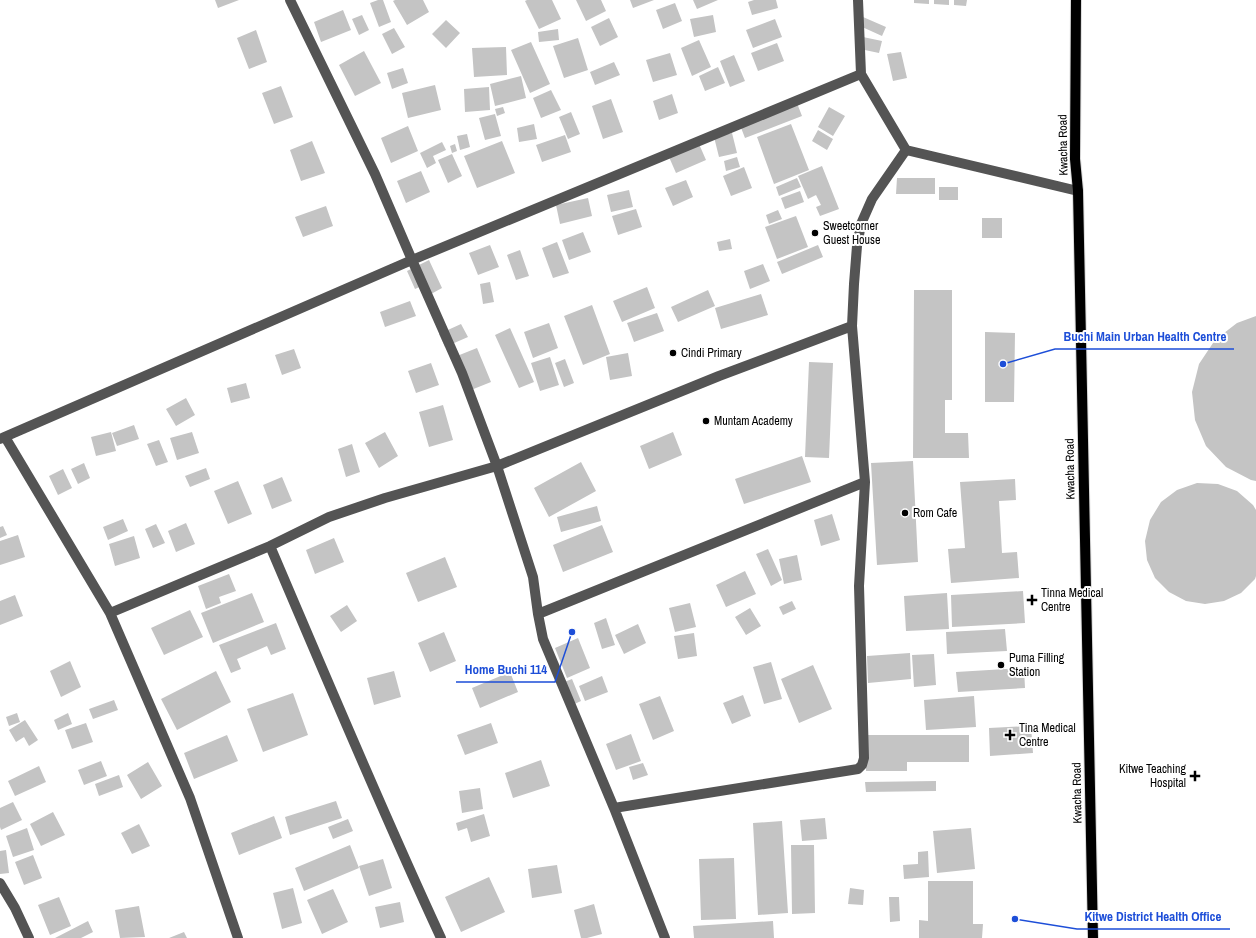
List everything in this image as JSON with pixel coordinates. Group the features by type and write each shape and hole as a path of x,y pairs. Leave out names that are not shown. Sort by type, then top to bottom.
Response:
{"main road":[{"name":"Kwacha Road","path":"1076,0 1075,159 1078,190 1093,938"}],"street":[{"path":"290,0 375,174 462,373 497,466 533,577 543,639 614,808 664,938"},
{"path":"858,0 861,74 906,150 1078,190"},
{"path":"238,938 190,798 110,613 3,438 412,260 861,74"},
{"path":"614,808 858,769 862,765 864,758 859,586 865,482 852,326 857,246 861,224 872,199 906,150"},
{"path":"110,613 270,546 329,517 385,498 497,466 720,376 852,326"},
{"path":"538,614 865,482"},
{"path":"270,546 389,822 441,938"},
{"path":"0,883 15,908 29,938"}],"building":[{"path":"215,0 239,0 218,8"},
{"path":"383,0 391,22 379,27 370,3"},
{"path":"423,0 429,12 407,25 393,1"},
{"path":"552,0 561,19 539,29 525,1"},
{"path":"576,0 601,0 606,11 586,21"},
{"path":"630,0 654,0 633,8"},
{"path":"693,0 718,0 697,9"},
{"path":"754,0 776,0 778,8 752,15 748,2"},
{"path":"914,0 929,0 929,4 914,3"},
{"path":"934,0 949,0 949,5 934,4"},
{"path":"954,0 967,0 966,6 954,5"},
{"path":"675,3 682,21 663,29 656,10"},
{"path":"343,10 351,30 321,42 314,22"},
{"path":"362,15 369,30 359,35 352,19"},
{"path":"713,15 716,32 694,37 690,19"},
{"path":"863,17 886,27 882,36 860,26"},
{"path":"609,18 618,37 600,46 591,27"},
{"path":"775,19 782,37 753,48 746,30"},
{"path":"446,20 460,33 446,48 432,34"},
{"path":"394,28 405,47 392,54 382,34"},
{"path":"558,29 559,40 539,42 538,32"},
{"path":"256,30 267,62 249,69 237,38"},
{"path":"863,37 882,41 879,53 860,49"},
{"path":"578,38 588,70 564,78 553,46"},
{"path":"699,40 711,67 692,76 681,48"},
{"path":"531,42 550,84 530,93 511,50"},
{"path":"777,43 784,61 758,71 751,53"},
{"path":"506,47 507,75 474,77 472,48"},
{"path":"364,51 381,83 355,96 339,65"},
{"path":"901,52 907,78 893,81 887,54"},
{"path":"670,53 677,75 653,82 646,60"},
{"path":"734,55 745,81 730,87 720,61"},
{"path":"614,62 620,75 595,85 590,72"},
{"path":"718,67 725,83 705,91 699,76"},
{"path":"403,68 408,83 392,89 387,73"},
{"path":"521,76 526,98 495,106 490,84"},
{"path":"435,85 441,110 408,118 402,93"},
{"path":"281,86 293,117 274,124 262,93"},
{"path":"489,87 490,110 465,112 464,89"},
{"path":"551,90 561,110 541,118 533,98"},
{"path":"672,94 678,113 659,120 653,101"},
{"path":"795,98 802,116 745,138 738,120"},
{"path":"611,99 623,132 603,139 592,106"},
{"path":"503,107 505,113 497,116 495,109"},
{"path":"829,107 845,116 833,136 818,127"},
{"path":"571,112 580,134 568,139 559,117"},
{"path":"495,114 501,136 485,140 479,118"},
{"path":"534,124 537,139 519,142 517,128"},
{"path":"791,124 809,170 774,184 757,137"},
{"path":"408,126 418,151 391,163 381,138"},
{"path":"818,130 833,139 827,150 812,141"},
{"path":"732,133 737,153 719,157 714,137"},
{"path":"467,134 470,147 460,150 457,136"},
{"path":"565,135 571,152 542,162 536,145"},
{"path":"312,141 325,173 301,181 290,150"},
{"path":"502,141 515,173 477,188 464,156"},
{"path":"442,142 446,150 433,156 436,163 427,168 420,153"},
{"path":"455,144 457,151 452,153 450,146"},
{"path":"699,144 706,160 676,173 669,157"},
{"path":"452,154 462,176 448,183 438,160"},
{"path":"737,157 740,167 726,171 724,161"},
{"path":"822,166 839,209 820,216 816,207 821,205 816,195 808,199 798,176"},
{"path":"744,167 752,188 731,196 723,176"},
{"path":"421,171 430,192 406,203 397,181"},
{"path":"797,178 801,187 779,196 776,187"},
{"path":"897,178 935,178 935,194 896,194"},
{"path":"686,180 693,197 673,206 665,188"},
{"path":"939,187 958,187 958,200 939,200"},
{"path":"629,190 633,207 611,212 607,195"},
{"path":"800,191 804,202 785,209 781,198"},
{"path":"588,198 592,216 560,224 556,205"},
{"path":"326,206 333,226 303,237 295,217"},
{"path":"636,209 642,227 618,235 612,216"},
{"path":"778,210 782,219 769,224 766,215"},
{"path":"796,216 808,247 777,259 765,227"},
{"path":"982,218 1002,218 1002,238 982,238"},
{"path":"583,232 591,252 569,260 562,240"},
{"path":"730,239 732,249 719,251 717,242"},
{"path":"557,242 569,273 553,278 542,248"},
{"path":"490,245 499,267 478,275 469,253"},
{"path":"818,245 823,257 782,274 777,262"},
{"path":"520,250 529,276 516,280 507,255"},
{"path":"429,260 442,288 431,294 426,284 415,289 407,271"},
{"path":"763,264 770,281 750,289 744,271"},
{"path":"490,282 494,302 483,304 480,284"},
{"path":"647,287 655,308 622,322 613,301"},
{"path":"708,290 715,306 678,322 671,307"},
{"path":"914,290 952,290 952,400 945,400 945,433 968,433 969,458 913,458"},
{"path":"761,294 768,315 721,329 715,308"},
{"path":"410,301 416,316 385,327 380,312"},
{"path":"592,305 610,354 583,365 564,316"},
{"path":"657,313 664,331 634,342 627,323"},
{"path":"1256,316 1256,481 1251,480 1226,467 1206,446 1195,420 1192,392 1199,364 1215,340 1237,323"},
{"path":"549,323 558,348 533,358 524,332"},
{"path":"461,324 468,337 445,347 439,334"},
{"path":"510,328 534,382 519,388 495,335"},
{"path":"985,332 1015,333 1014,402 985,402"},
{"path":"477,348 491,382 471,390 457,356"},
{"path":"294,349 301,368 282,375 275,355"},
{"path":"628,353 632,376 610,380 606,357"},
{"path":"550,357 559,385 540,391 531,363"},
{"path":"565,359 574,383 564,387 555,363"},
{"path":"809,362 833,363 829,458 805,457"},
{"path":"431,363 439,385 416,393 408,371"},
{"path":"246,383 250,398 231,403 227,388"},
{"path":"186,398 195,415 176,426 166,409"},
{"path":"443,405 453,440 429,447 419,412"},
{"path":"134,425 139,439 117,446 112,433"},
{"path":"111,432 116,451 96,456 91,437"},
{"path":"192,432 199,453 177,460 170,438"},
{"path":"385,432 398,456 379,468 365,443"},
{"path":"673,432 682,455 649,469 640,446"},
{"path":"159,440 168,462 156,466 147,444"},
{"path":"352,444 360,472 346,477 338,449"},
{"path":"802,456 811,482 744,504 735,479"},
{"path":"913,461 918,562 877,565 871,463"},
{"path":"581,462 596,491 549,517 534,488"},
{"path":"84,463 90,478 78,484 71,469"},
{"path":"206,468 210,479 190,487 185,476"},
{"path":"63,469 72,488 58,495 49,476"},
{"path":"282,477 292,501 272,509 263,485"},
{"path":"1015,479 1016,500 999,501 1002,553 1017,552 1019,578 951,583 948,549 965,548 960,482"},
{"path":"238,481 252,514 228,524 214,491"},
{"path":"1197,483 1218,484 1237,491 1253,505 1256,510 1255,579 1241,593 1224,601 1205,604 1186,601 1169,592 1155,578 1147,560 1145,541 1150,520 1161,502 1177,490"},
{"path":"597,506 601,521 561,532 557,517"},
{"path":"832,514 840,540 821,546 814,520"},
{"path":"123,519 128,531 108,540 103,527"},
{"path":"186,523 195,544 176,552 168,531"},
{"path":"156,524 165,543 153,548 145,529"},
{"path":"602,525 613,552 563,572 553,545"},
{"path":"3,526 7,535 0,538 0,527"},
{"path":"18,535 25,557 0,565 0,541"},
{"path":"134,536 140,558 115,566 109,544"},
{"path":"334,538 344,562 315,574 306,550"},
{"path":"768,549 782,580 771,586 756,554"},
{"path":"797,555 802,580 784,584 779,559"},
{"path":"445,557 457,587 418,602 406,573"},
{"path":"745,571 756,594 726,607 716,585"},
{"path":"229,574 236,591 219,597 221,603 206,609 198,586"},
{"path":"1023,591 1025,623 952,627 951,595"},
{"path":"252,593 264,622 213,643 201,613"},
{"path":"947,593 949,629 906,631 904,596"},
{"path":"15,595 23,616 0,625 0,601"},
{"path":"792,601 796,609 783,615 779,607"},
{"path":"690,603 696,627 675,632 669,608"},
{"path":"347,605 357,621 341,632 330,616"},
{"path":"750,608 761,626 746,635 735,617"},
{"path":"190,610 203,637 164,655 151,628"},
{"path":"606,618 615,645 602,649 594,623"},
{"path":"276,623 286,649 271,655 267,646 237,659 241,669 231,673 219,645"},
{"path":"638,624 646,643 624,654 615,635"},
{"path":"1005,629 1007,651 947,654 946,632"},
{"path":"444,632 456,661 430,672 418,643"},
{"path":"694,633 697,656 678,659 674,636"},
{"path":"578,638 590,668 567,678 555,648"},
{"path":"910,653 911,679 868,683 867,656"},
{"path":"934,654 936,685 914,687 912,655"},
{"path":"70,661 81,687 61,697 50,671"},
{"path":"771,662 782,699 764,704 753,667"},
{"path":"813,665 832,709 799,723 781,679"},
{"path":"1024,668 1025,688 958,692 956,672"},
{"path":"216,671 231,702 177,730 161,699"},
{"path":"394,671 401,697 374,705 367,678"},
{"path":"510,672 518,692 480,708 472,688"},
{"path":"602,676 608,692 585,701 579,686"},
{"path":"572,679 581,701 568,707 559,684"},
{"path":"293,693 308,735 263,752 247,709"},
{"path":"743,695 751,716 732,724 723,703"},
{"path":"660,696 674,731 653,740 639,704"},
{"path":"974,696 976,727 926,730 924,700"},
{"path":"114,700 118,710 93,719 89,709"},
{"path":"17,713 20,722 9,726 6,717"},
{"path":"68,713 72,724 58,730 54,720"},
{"path":"25,720 38,740 29,746 24,737 16,742 9,730"},
{"path":"86,723 93,742 72,749 65,730"},
{"path":"491,723 498,743 465,755 457,735"},
{"name":"Tina Medical Centre","path":"1031,726 1033,753 990,756 989,728"},
{"path":"631,734 641,761 616,770 606,744"},
{"path":"227,735 238,761 194,779 184,753"},
{"path":"866,735 969,735 969,762 907,762 907,771 866,771"},
{"path":"541,760 550,786 513,798 505,773"},
{"path":"101,761 107,776 84,785 78,770"},
{"path":"148,762 162,786 141,799 127,775"},
{"path":"643,763 648,775 633,780 629,767"},
{"path":"39,766 46,782 15,796 8,781"},
{"path":"119,775 123,787 99,796 95,784"},
{"path":"936,781 936,791 866,792 865,782"},
{"path":"480,788 483,809 462,813 459,791"},
{"path":"336,801 342,818 290,835 285,817"},
{"path":"13,802 22,820 1,830 0,808"},
{"path":"53,812 65,835 41,846 30,824"},
{"path":"484,814 490,836 471,842 467,828 458,831 456,823"},
{"path":"274,816 282,838 239,855 231,833"},
{"path":"825,818 827,839 802,841 800,820"},
{"path":"348,819 353,831 333,839 328,827"},
{"path":"782,821 788,913 758,915 753,823"},
{"path":"139,824 150,846 132,854 121,833"},
{"path":"27,828 34,850 13,857 6,836"},
{"path":"971,828 975,869 937,873 933,831"},
{"path":"350,845 359,868 304,891 295,868"},
{"path":"791,845 814,845 815,913 792,914"},
{"path":"6,850 9,873 0,874 0,851"},
{"path":"928,851 929,877 904,879 903,865 918,864 918,852"},
{"path":"33,855 42,878 24,885 15,862"},
{"path":"734,858 736,919 701,920 699,859"},
{"path":"383,859 392,888 369,896 359,866"},
{"path":"557,865 562,893 532,898 528,869"},
{"path":"489,877 505,912 461,932 445,897"},
{"path":"928,881 973,881 973,924 983,924 982,938 919,938 919,920 928,921"},
{"path":"293,888 302,923 282,929 273,893"},
{"path":"850,888 864,890 863,905 848,904"},
{"path":"333,889 348,922 322,934 307,900"},
{"path":"59,897 71,926 50,935 38,905"},
{"path":"889,897 899,897 900,921 890,922"},
{"path":"400,902 404,922 380,928 375,907"},
{"path":"594,904 602,934 581,938 574,910"},
{"path":"139,906 145,937 120,938 115,910"},
{"path":"88,921 93,932 81,938 55,938"},
{"path":"773,921 774,938 694,938 693,926"},
{"path":"184,932 187,938 169,938"}],"place":[{"name":"Sweetcorner Guest House","path":"815,233"},
{"name":"Cindi Primary","path":"673,353"},
{"name":"Buchi Main Urban Health Centre","path":"1003,364"},
{"name":"Muntam Academy","path":"706,421"},
{"name":"Rom Cafe","path":"905,513"},
{"name":"Tinna Medical Centre","path":"1032,600"},
{"name":"Home Buchi 114","path":"572,632"},
{"name":"Puma Filling Station","path":"1001,665"},
{"name":"Tina Medical Centre","path":"1010,735"},
{"name":"Kitwe Teaching Hospital","path":"1195,776"},
{"name":"Kitwe District Health Office","path":"1015,919"}]}
